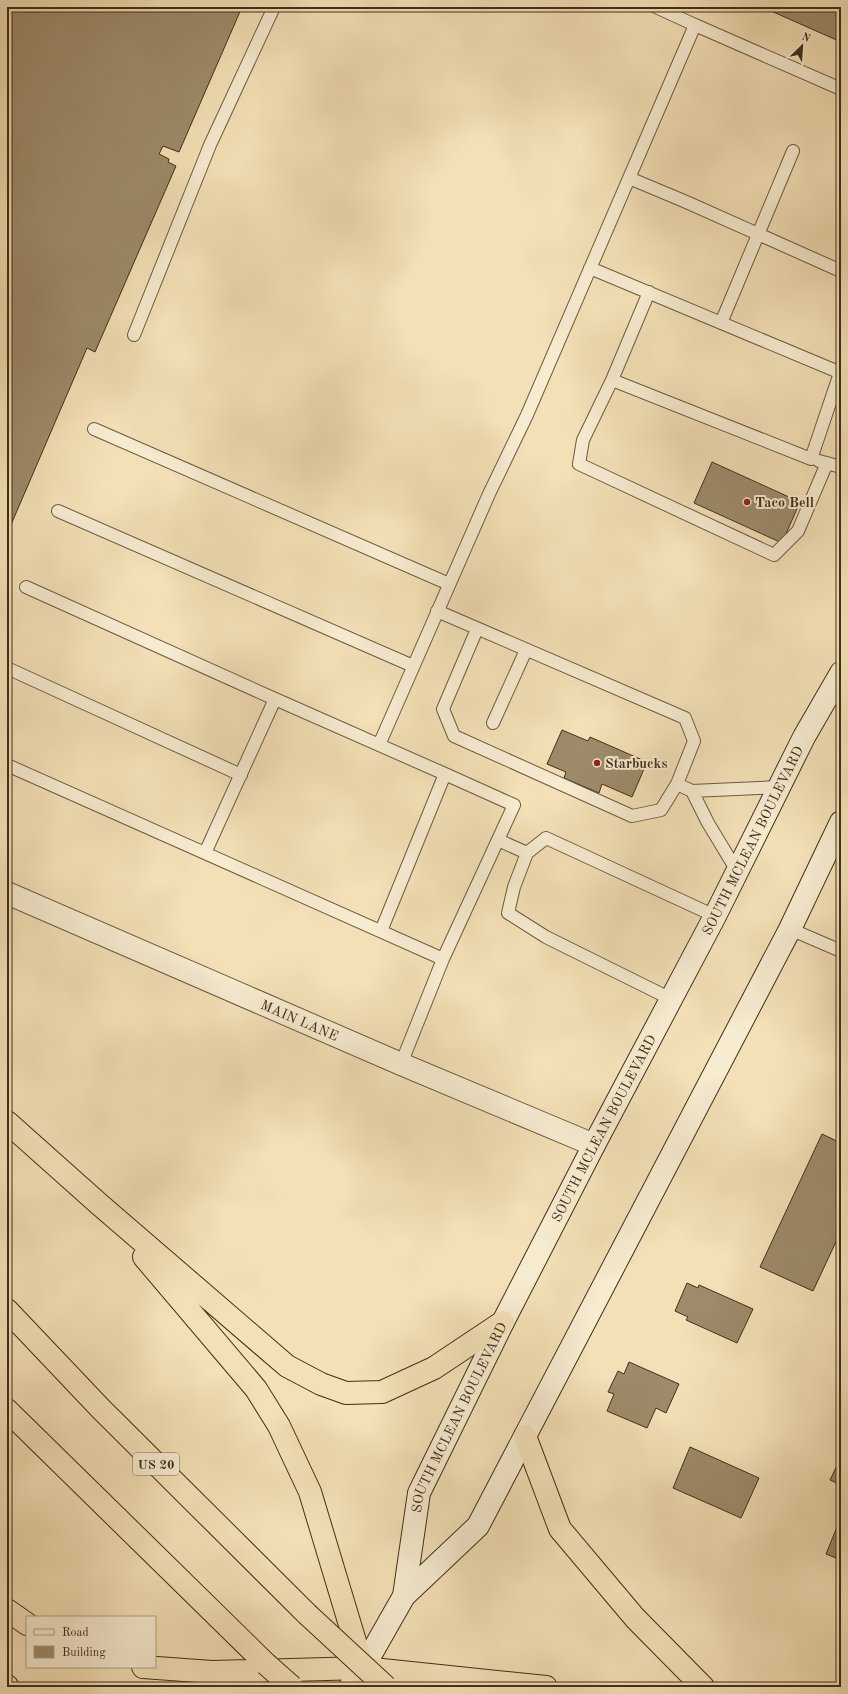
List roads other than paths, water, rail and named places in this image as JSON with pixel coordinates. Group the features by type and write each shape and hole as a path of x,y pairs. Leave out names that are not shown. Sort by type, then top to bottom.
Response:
{"highway":[{"path":"7,1122 98,1204 287,1366 321,1384 346,1393 382,1392 434,1368 503,1322"},
{"path":"98,1204 256,1389 279,1426 310,1492 364,1678"},
{"name":"US 20","path":"7,1310 101,1410 307,1614 386,1687"},
{"path":"7,1410 266,1664 292,1687"},
{"path":"525,1436 560,1529 635,1618 703,1687"},
{"path":"7,1610 26,1623"},
{"path":"156,1668 212,1672 546,1687"}],"main road":[{"name":"SOUTH MCLEAN BOULEVARD","path":"350,1687 364,1678 404,1596 419,1493 503,1322 594,1145 715,916 804,737 841,673"},
{"name":"SOUTH MCLEAN BOULEVARD","path":"404,1596 478,1526 790,929 841,822"},
{"name":"MAIN LANE","path":"7,893 400,1064 594,1145"}],"lane":[{"path":"134,335 210,145 274,7"},
{"path":"656,7 841,89"},
{"path":"379,745 489,494 527,415 695,25"},
{"path":"721,323 793,151"},
{"path":"629,178 841,271"},
{"path":"590,268 840,373 811,459"},
{"path":"649,292 612,380 583,440 579,464 774,555 798,531 827,463"},
{"path":"612,380 811,459 841,467"},
{"path":"94,429 449,584"},
{"path":"58,511 414,666"},
{"path":"26,587 514,805 443,959 400,1064"},
{"path":"438,611 685,718 694,741 677,784 662,810 632,816 454,736 443,709 477,629"},
{"path":"493,723 526,650"},
{"path":"7,668 241,775"},
{"path":"205,853 275,699"},
{"path":"7,765 443,959"},
{"path":"381,931 445,774"},
{"path":"677,784 692,791 779,787"},
{"path":"692,791 708,822 737,871"},
{"path":"671,999 546,937 508,913 514,887 527,854 546,838 715,916"},
{"path":"498,840 527,854"},
{"path":"790,929 841,951"}],"place":[{"name":"Taco Bell","path":"747,502"},
{"name":"Starbucks","path":"597,763"}]}
